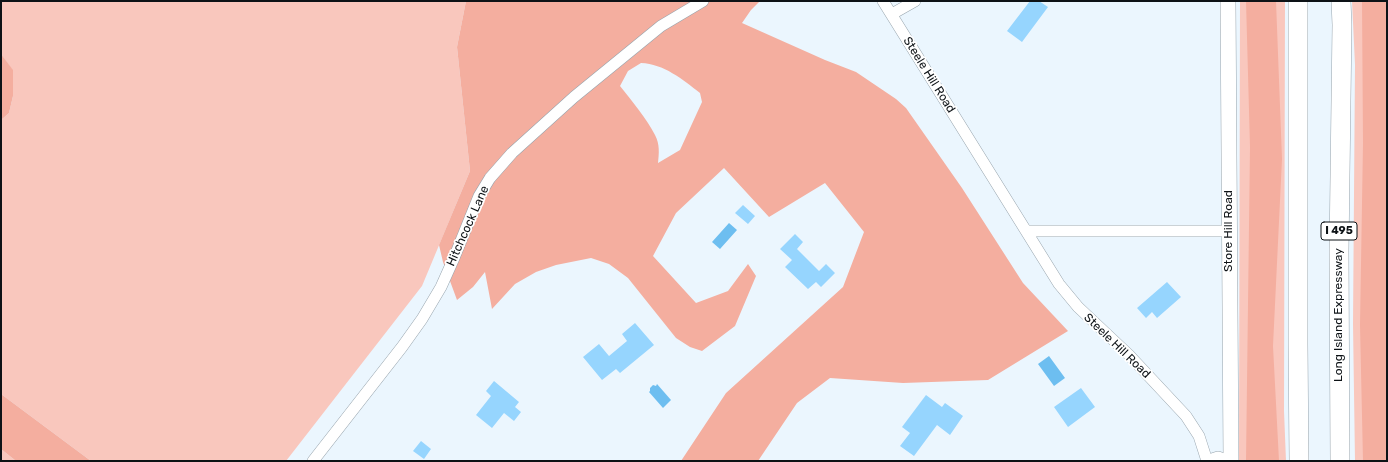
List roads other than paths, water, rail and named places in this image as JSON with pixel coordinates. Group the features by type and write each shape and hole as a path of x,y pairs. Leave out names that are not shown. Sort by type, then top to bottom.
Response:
{"highway":[{"path":"1298,1 1299,461"},
{"name":"Long Island Expressway","path":"1340,461 1339,251 1341,1"}],"main road":[{"name":"Store Hill Road","path":"1228,1 1230,461"}],"street":[{"name":"Hitchcock Lane","path":"313,461 422,319 441,287 479,196 490,178 512,153 574,97 661,26 703,1"},
{"name":"Steele Hill Road","path":"883,1 1059,284 1078,307 1129,355 1186,416 1199,436 1207,461"},
{"path":"892,14 915,1"},
{"path":"1026,230 1229,231"},
{"path":"1207,461 1218,457 1230,461"}],"water":[{"path":"729,223 737,230 720,249 712,242"},
{"path":"1049,356 1065,378 1054,386 1038,364"},
{"path":"657,384 671,400 663,408 649,392 653,385 656,386"}]}
